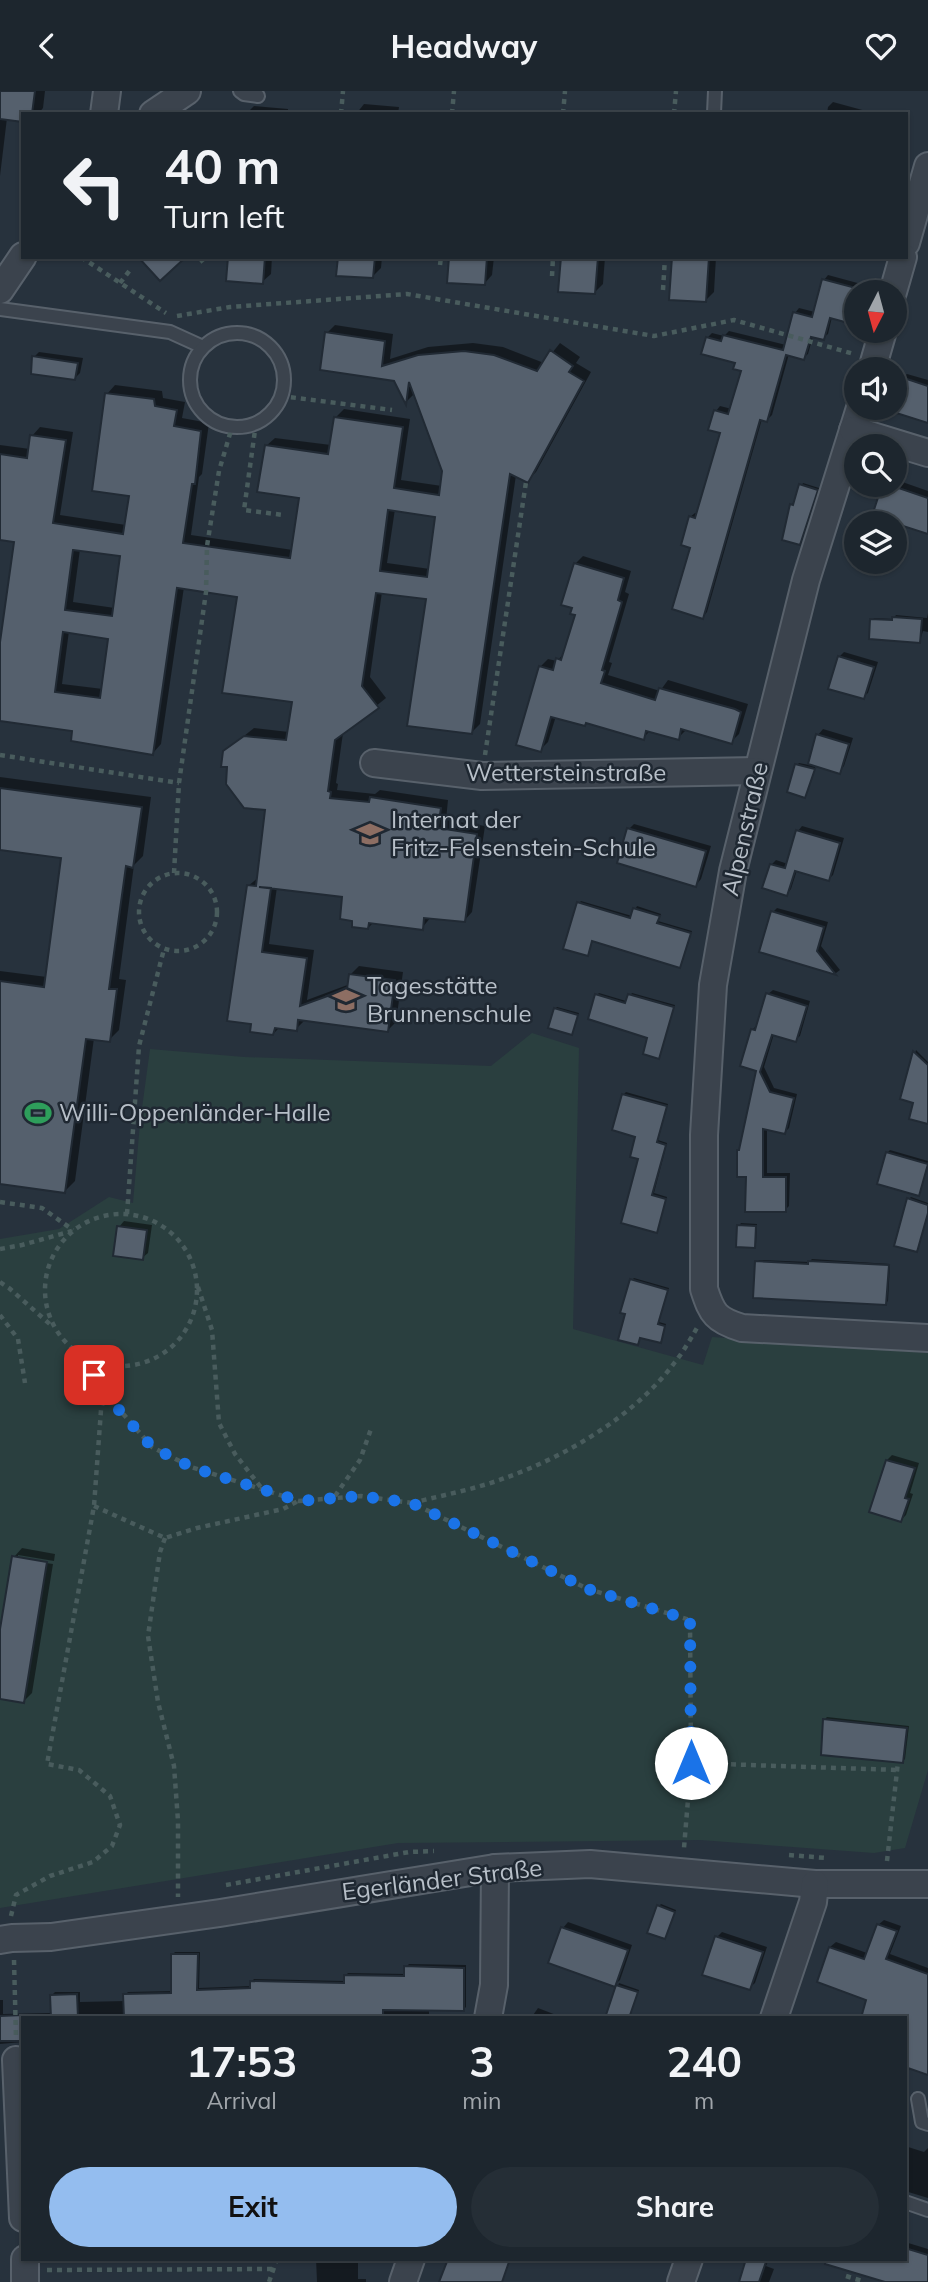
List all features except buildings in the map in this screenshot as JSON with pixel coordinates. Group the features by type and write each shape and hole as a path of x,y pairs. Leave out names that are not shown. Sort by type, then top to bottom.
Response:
{"street":[{"path":"104,112 107,91"},
{"path":"156,112 187,91"},
{"path":"908,236 928,166"},
{"path":"0,290 22,259"},
{"path":"897,280 902,259"},
{"name":"Alpenstraße","path":"710,1307 704,1289 704,1135 713,985 733,871 757,771 806,580 857,420"},
{"path":"859,420 928,453"},
{"name":"Wettersteinstraße","path":"374,764 482,776 757,771"},
{"path":"710,1307 724,1322 742,1328 928,1338"},
{"name":"Egerländer Straße","path":"7,1933 51,1937 220,1913 495,1868 590,1864 815,1884 928,1884"},
{"path":"488,2016 494,1985 495,1868"},
{"path":"775,2016 813,1902 815,1884"},
{"path":"16,2060 21,2173"},
{"path":"403,2282 410,2261"},
{"path":"681,2282 688,2261"}],"lane":[{"path":"240,91 258,96"},
{"path":"714,112 715,91"},
{"path":"0,309 170,332 204,347"},
{"path":"232,333 248,334 262,340 274,351 282,365 284,380 281,396 267,417 256,423 232,427 218,423 196,403 191,389 190,373 195,359 204,347 216,338 232,333"},
{"path":"918,2099 922,2122 928,2124"},
{"path":"907,2203 928,2210"}],"path":[{"path":"341,112 343,91"},
{"path":"452,112 454,91"},
{"path":"563,112 565,91"},
{"path":"674,112 676,91"},
{"path":"84,259 173,317 230,307 407,294 654,336 734,320 848,357"},
{"path":"200,262 204,259"},
{"path":"440,265 441,259"},
{"path":"552,277 553,259"},
{"path":"663,290 665,259"},
{"path":"120,283 130,270"},
{"path":"281,396 392,410"},
{"path":"256,423 244,510 283,515"},
{"path":"174,873 179,783 206,592 207,546 219,471 232,427"},
{"path":"482,776 526,482"},
{"path":"0,755 179,783"},
{"path":"174,873 187,874 199,879 215,899 215,924 210,935 189,950 176,952 164,949 153,943 144,932 139,920 139,907 150,884 174,873"},
{"path":"127,1214 139,1046 164,949"},
{"path":"0,1202 42,1208 73,1230"},
{"path":"0,1249 73,1230 90,1220 108,1215 127,1214 148,1219 168,1229 183,1244 193,1264 212,1330 219,1423 235,1454 263,1490"},
{"path":"56,1330 47,1310 45,1288 49,1266 58,1247 73,1230"},
{"path":"0,1282 56,1330 68,1345 99,1363 116,1366 142,1363 153,1358 165,1352 184,1334 195,1311 198,1285"},
{"path":"412,1503 505,1478 572,1448 649,1393 675,1362 710,1307"},
{"path":"0,1315 18,1339 25,1383"},
{"path":"84,1356 105,1393 152,1447 191,1467 299,1501"},
{"path":"16,2060 7,1933 16,1895 50,1876 93,1862 112,1846 120,1825 110,1796 79,1770 47,1764 94,1506 101,1410 116,1366"},
{"path":"334,1497 360,1460 372,1430"},
{"path":"94,1506 165,1538 283,1509 299,1501 361,1496 412,1503 588,1589 690,1620 691,1763 684,1848"},
{"path":"165,1538 160,1552 148,1636 158,1702 174,1766 178,1822 178,1894"},
{"path":"887,1862 898,1762"},
{"path":"691,1763 897,1770"},
{"path":"269,2282 276,2261"},
{"path":"25,2270 273,2269"},
{"path":"846,2276 865,2282"}],"green space":[{"path":"532,1033 579,1048 573,1329 703,1365 712,1337 928,1353 928,1770 905,1848 874,1853 700,1840 398,1843 0,1908 0,1239 59,1229 109,1197 133,1203 150,1049 244,1057 491,1066"}],"place":[{"name":"Internat der Fritz-Felsenstein-Schule","path":"370,834"},
{"name":"Tagesstätte Brunnenschule","path":"346,1000"},
{"name":"Willi-Oppenländer-Halle","path":"38,1113"}],"route":[{"path":"94,1375 105,1393 152,1447 191,1467 299,1501 361,1496 412,1503 588,1589 690,1620 691,1763"}]}
